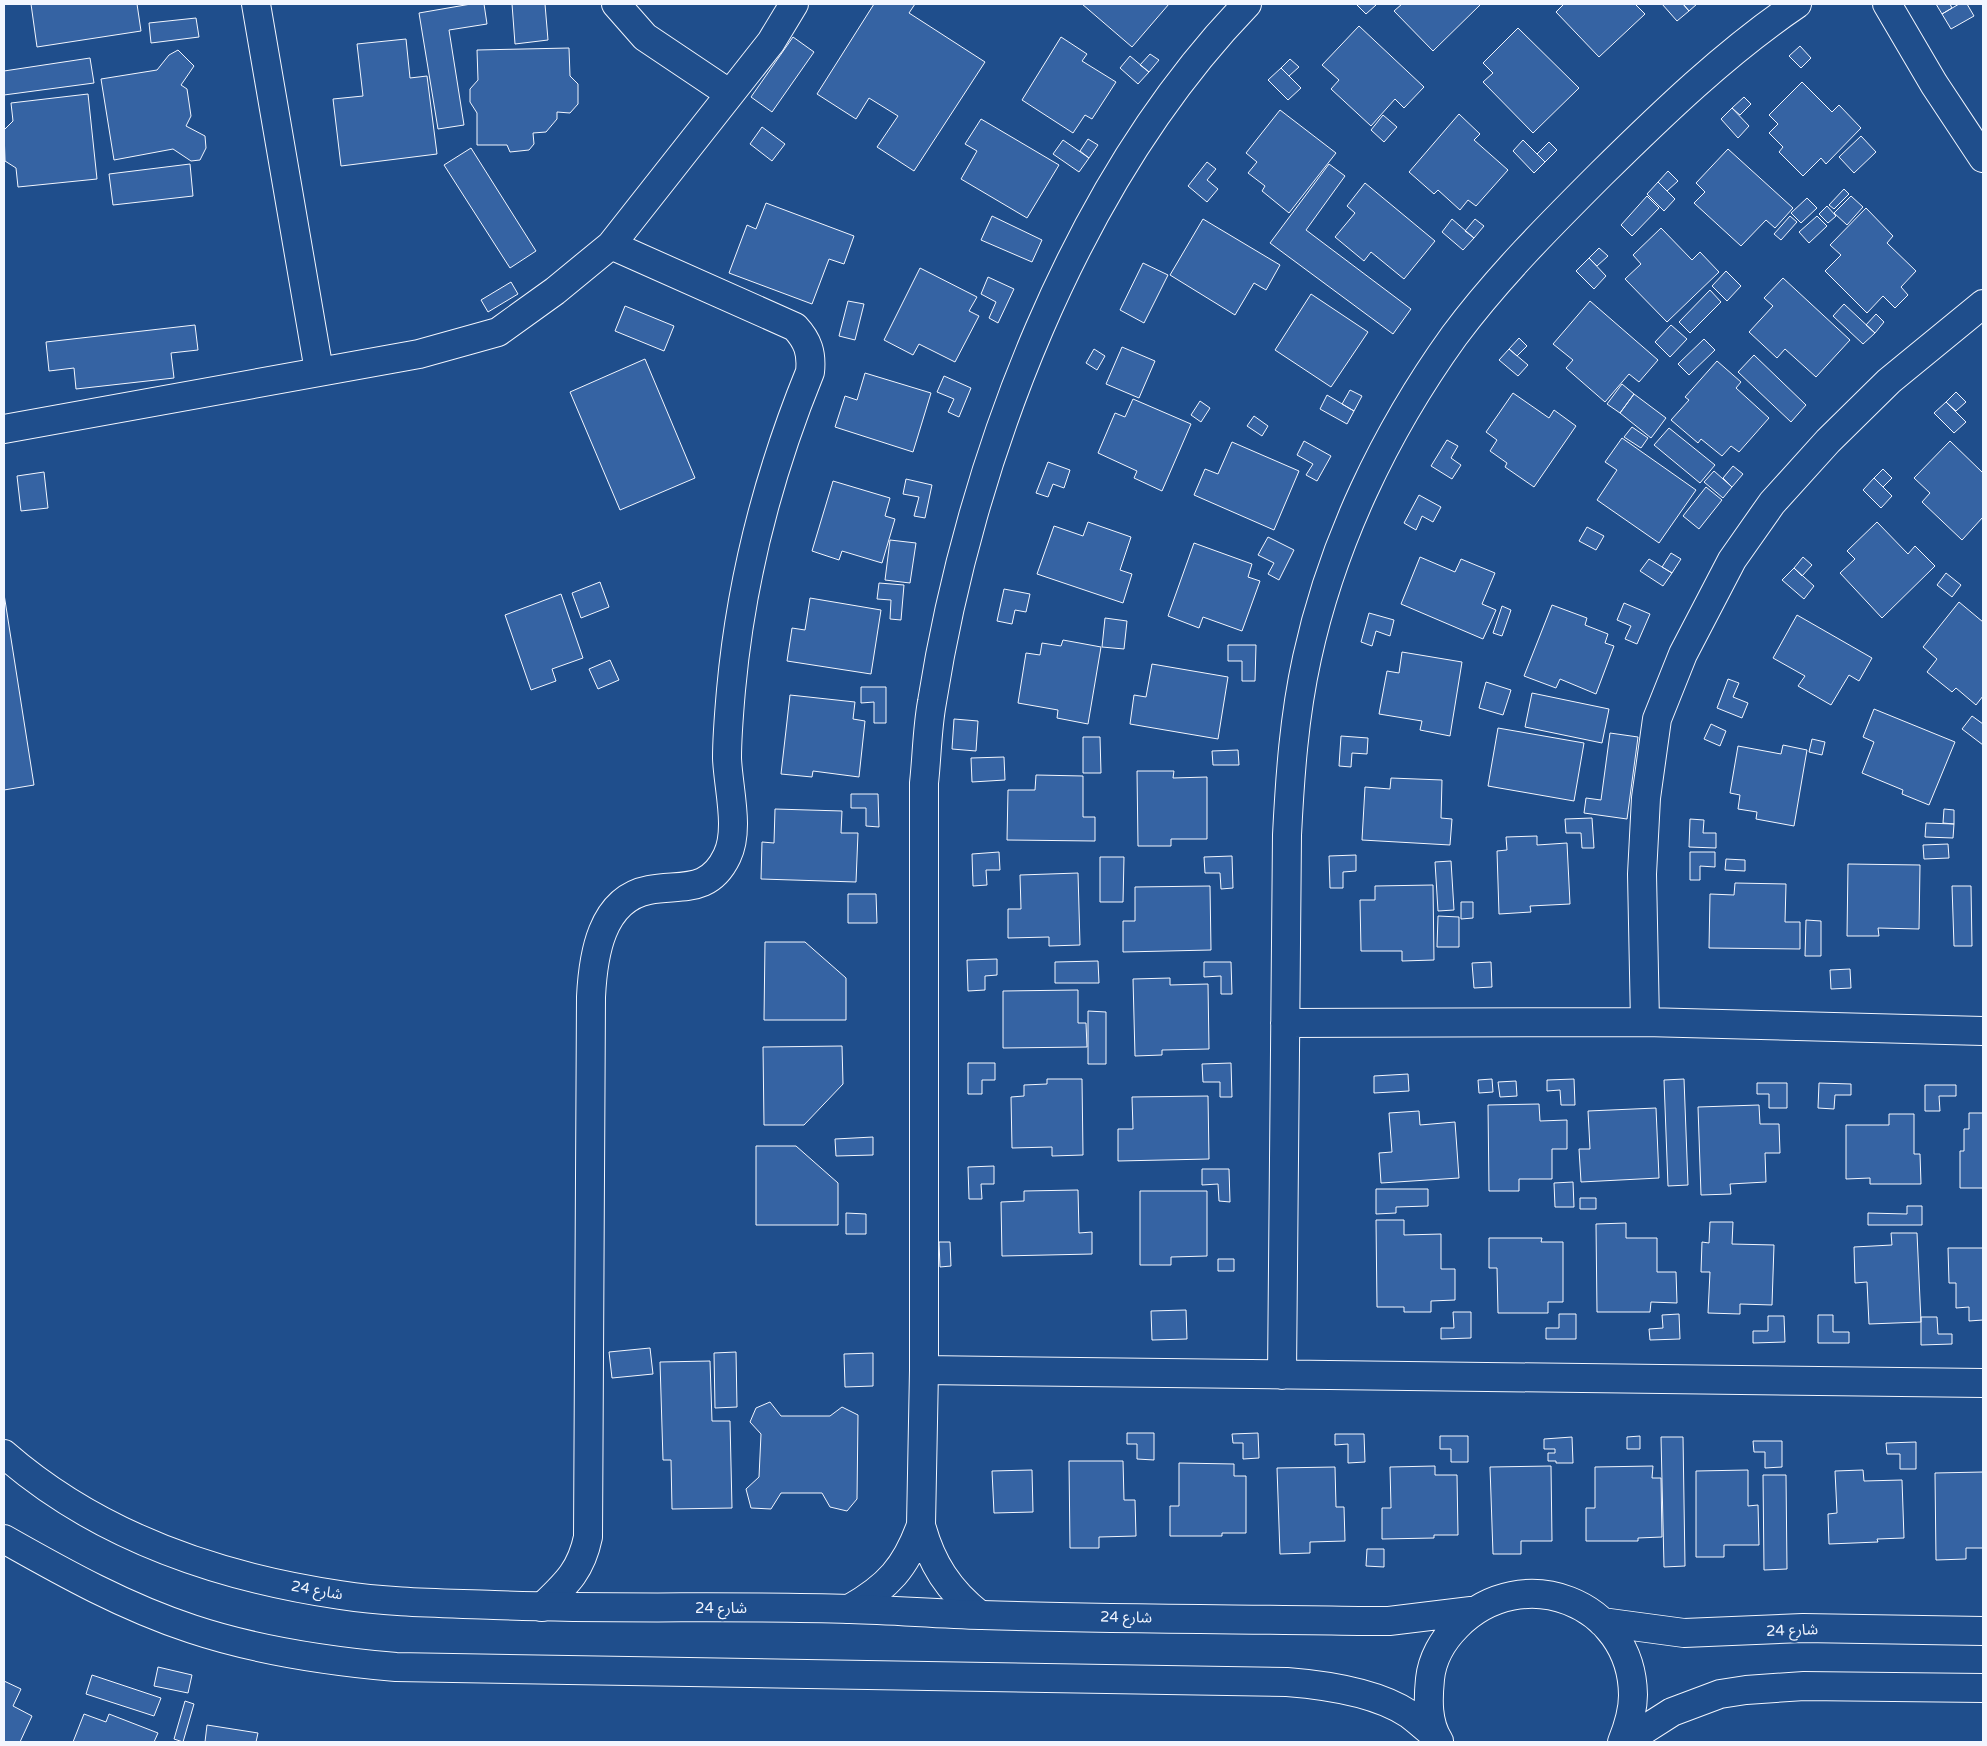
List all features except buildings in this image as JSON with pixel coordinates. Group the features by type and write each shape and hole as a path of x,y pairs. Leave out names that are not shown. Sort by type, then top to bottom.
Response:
{"street":[{"path":"256,4 320,371"},
{"path":"616,4 645,37 730,94"},
{"path":"4,429 420,354 498,332 555,291 611,245 771,42 794,4"},
{"path":"980,1615 963,1602 948,1585 926,1546 921,1525 924,1370 924,783 931,704 948,611 970,520 1027,357 1087,229 1119,174 1171,95 1247,4"},
{"path":"1282,1374 1287,835 1292,746 1307,658 1331,572 1352,515 1382,452 1414,396 1455,335 1512,266 1638,137 1712,71 1773,20 1796,4"},
{"path":"1887,4 1934,84 1983,158"},
{"path":"542,1607 572,1578 585,1552 588,1537 591,997 596,954 604,928 615,910 625,900 650,890 691,887 706,880 718,870 728,856 732,840 727,757 731,693 739,621 748,567 764,504 783,443 810,372 812,360 804,336 795,327 611,245"},
{"path":"1645,1022 1642,874 1646,798 1657,719 1683,654 1732,560 1772,503 1828,441 1890,381 1983,304"},
{"path":"1285,1023 1645,1022 1983,1031"},
{"path":"924,1370 1983,1383"},
{"name":"شارع 24","path":"4,1454 63,1500 98,1520 185,1557 237,1573 343,1596 395,1601 542,1607 849,1608 980,1615 1359,1621 1388,1621 1471,1612"},
{"path":"849,1608 869,1598 887,1584 906,1560 921,1525"},
{"path":"4,1538 95,1589 191,1629 284,1653 344,1663 396,1667 1287,1682 1349,1691 1379,1700 1408,1713 1437,1739"},
{"path":"1437,1739 1427,1702 1431,1667 1446,1636 1471,1612 1496,1598 1524,1593 1553,1595 1580,1605 1602,1622 1619,1644 1629,1668 1633,1694 1630,1721 1623,1742"},
{"name":"شارع 24","path":"1602,1622 1684,1633 1803,1628 1983,1631"},
{"path":"1623,1742 1650,1724 1696,1701 1746,1690 1804,1686 1983,1688"}]}
